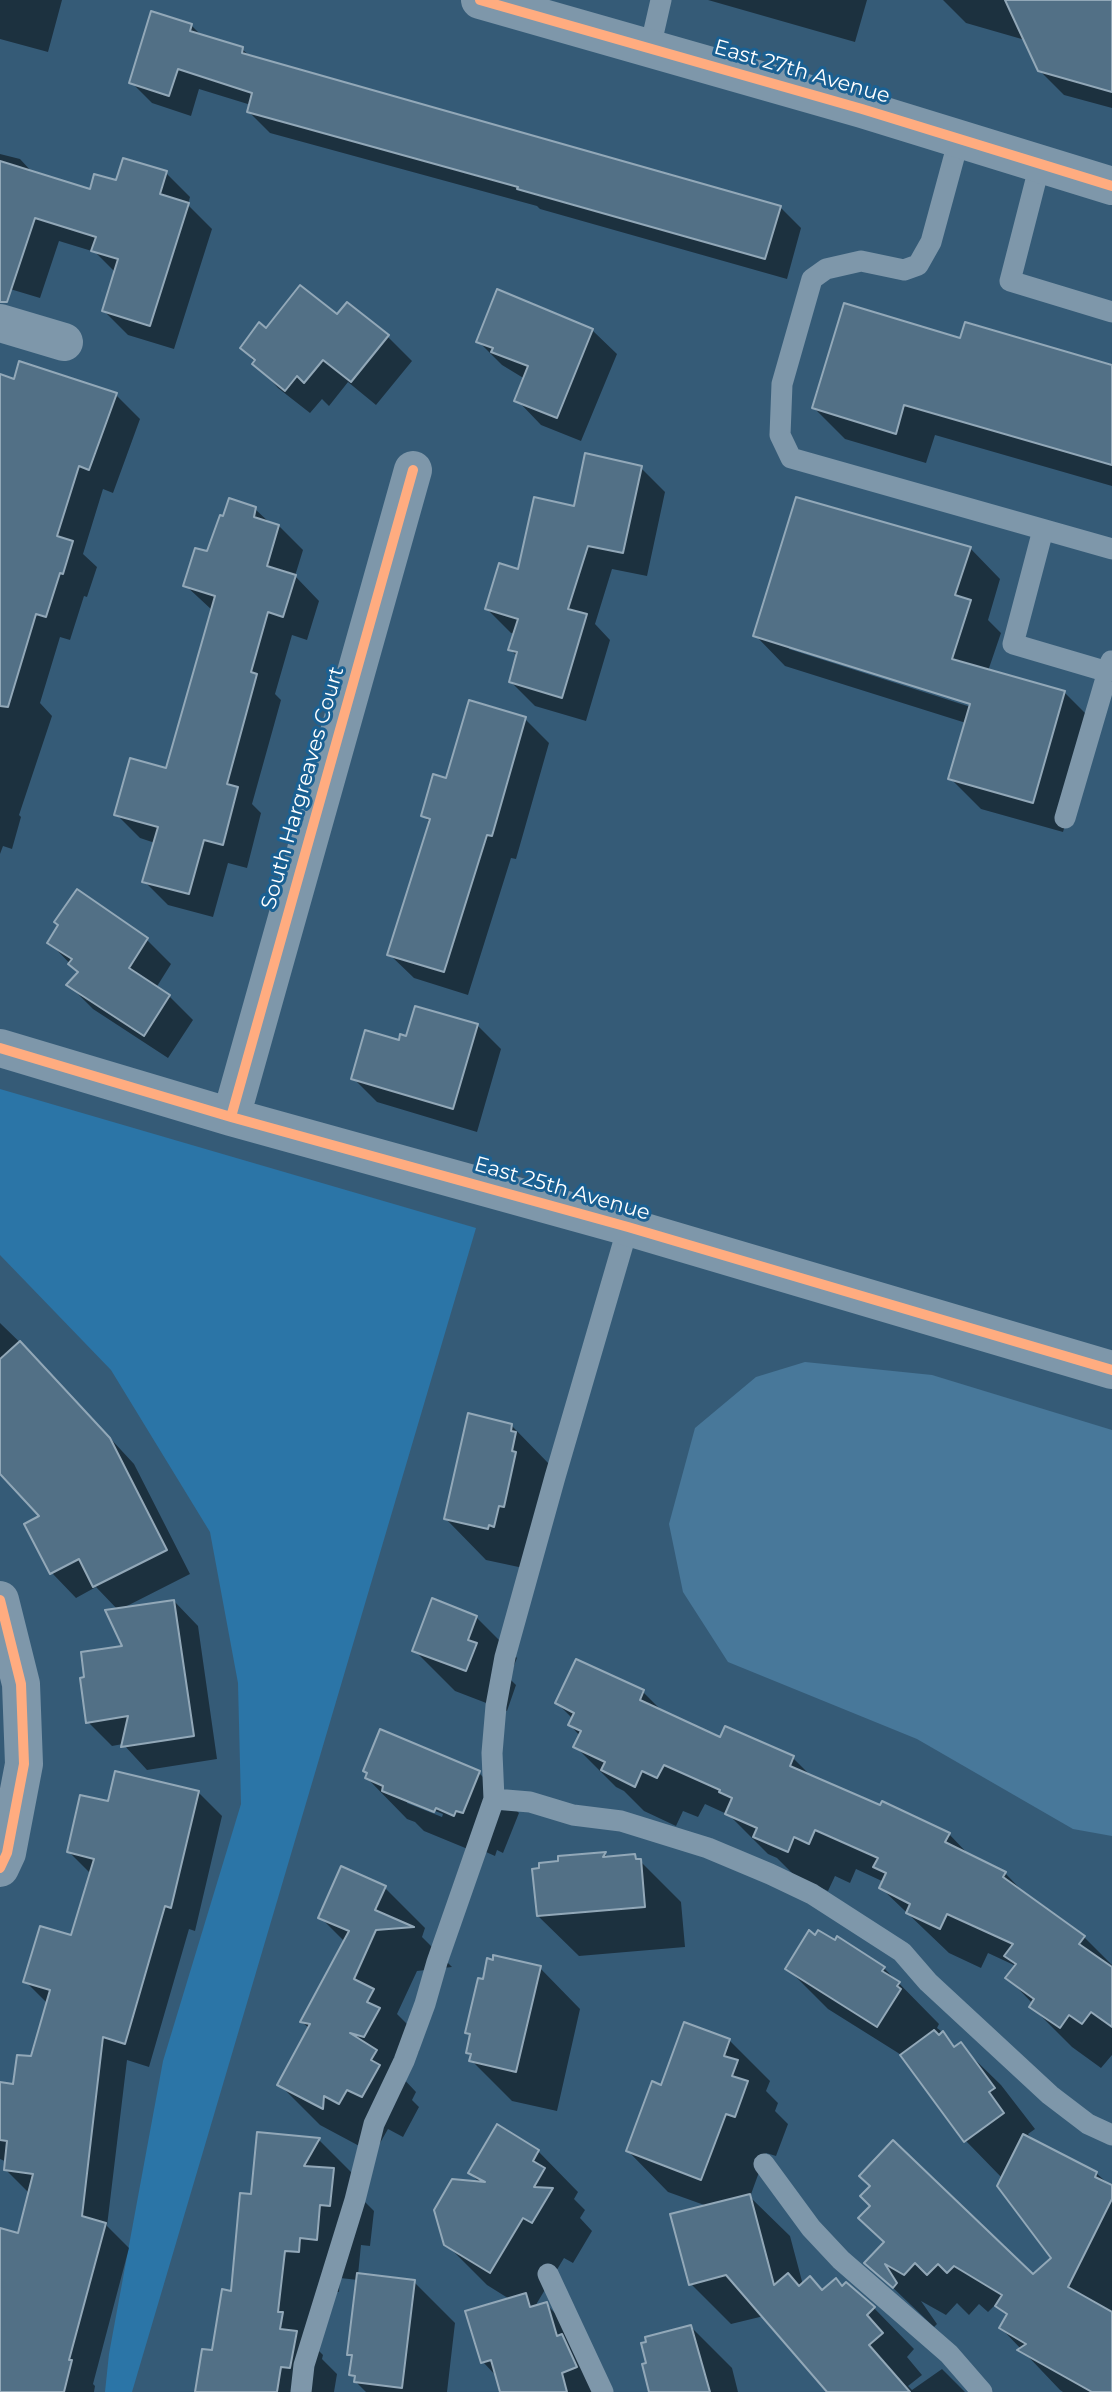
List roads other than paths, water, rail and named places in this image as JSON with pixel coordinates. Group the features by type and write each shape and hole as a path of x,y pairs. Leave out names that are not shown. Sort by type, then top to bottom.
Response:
{"street":[{"name":"East 27th Avenue","path":"480,0 1112,186"},
{"path":"0,323 64,342"},
{"name":"South Hargreaves Court","path":"231,1117 413,470"},
{"name":"East 25th Avenue","path":"0,1048 231,1117 628,1227 1112,1370"},
{"path":"0,1600 21,1684 24,1764 7,1853 0,1868"}],"lane":[{"path":"650,48 661,0"},
{"path":"959,139 931,242 918,265 904,270 861,261 826,269 812,279 782,384 780,435 791,458 1112,550"},
{"path":"1040,164 1010,281 1112,312"},
{"path":"1043,530 1013,644 1110,666 1065,818"},
{"path":"301,2392 304,2365 355,2200 374,2124 404,2061 494,1799 492,1741 505,1657 628,1227"},
{"path":"494,1799 530,1802 573,1815 634,1825 708,1848 812,1894 902,1952 928,1982 1050,2095 1088,2124 1112,2135"},
{"path":"764,2164 811,2228 841,2260 949,2354 982,2392"},
{"path":"548,2274 603,2392"}]}
